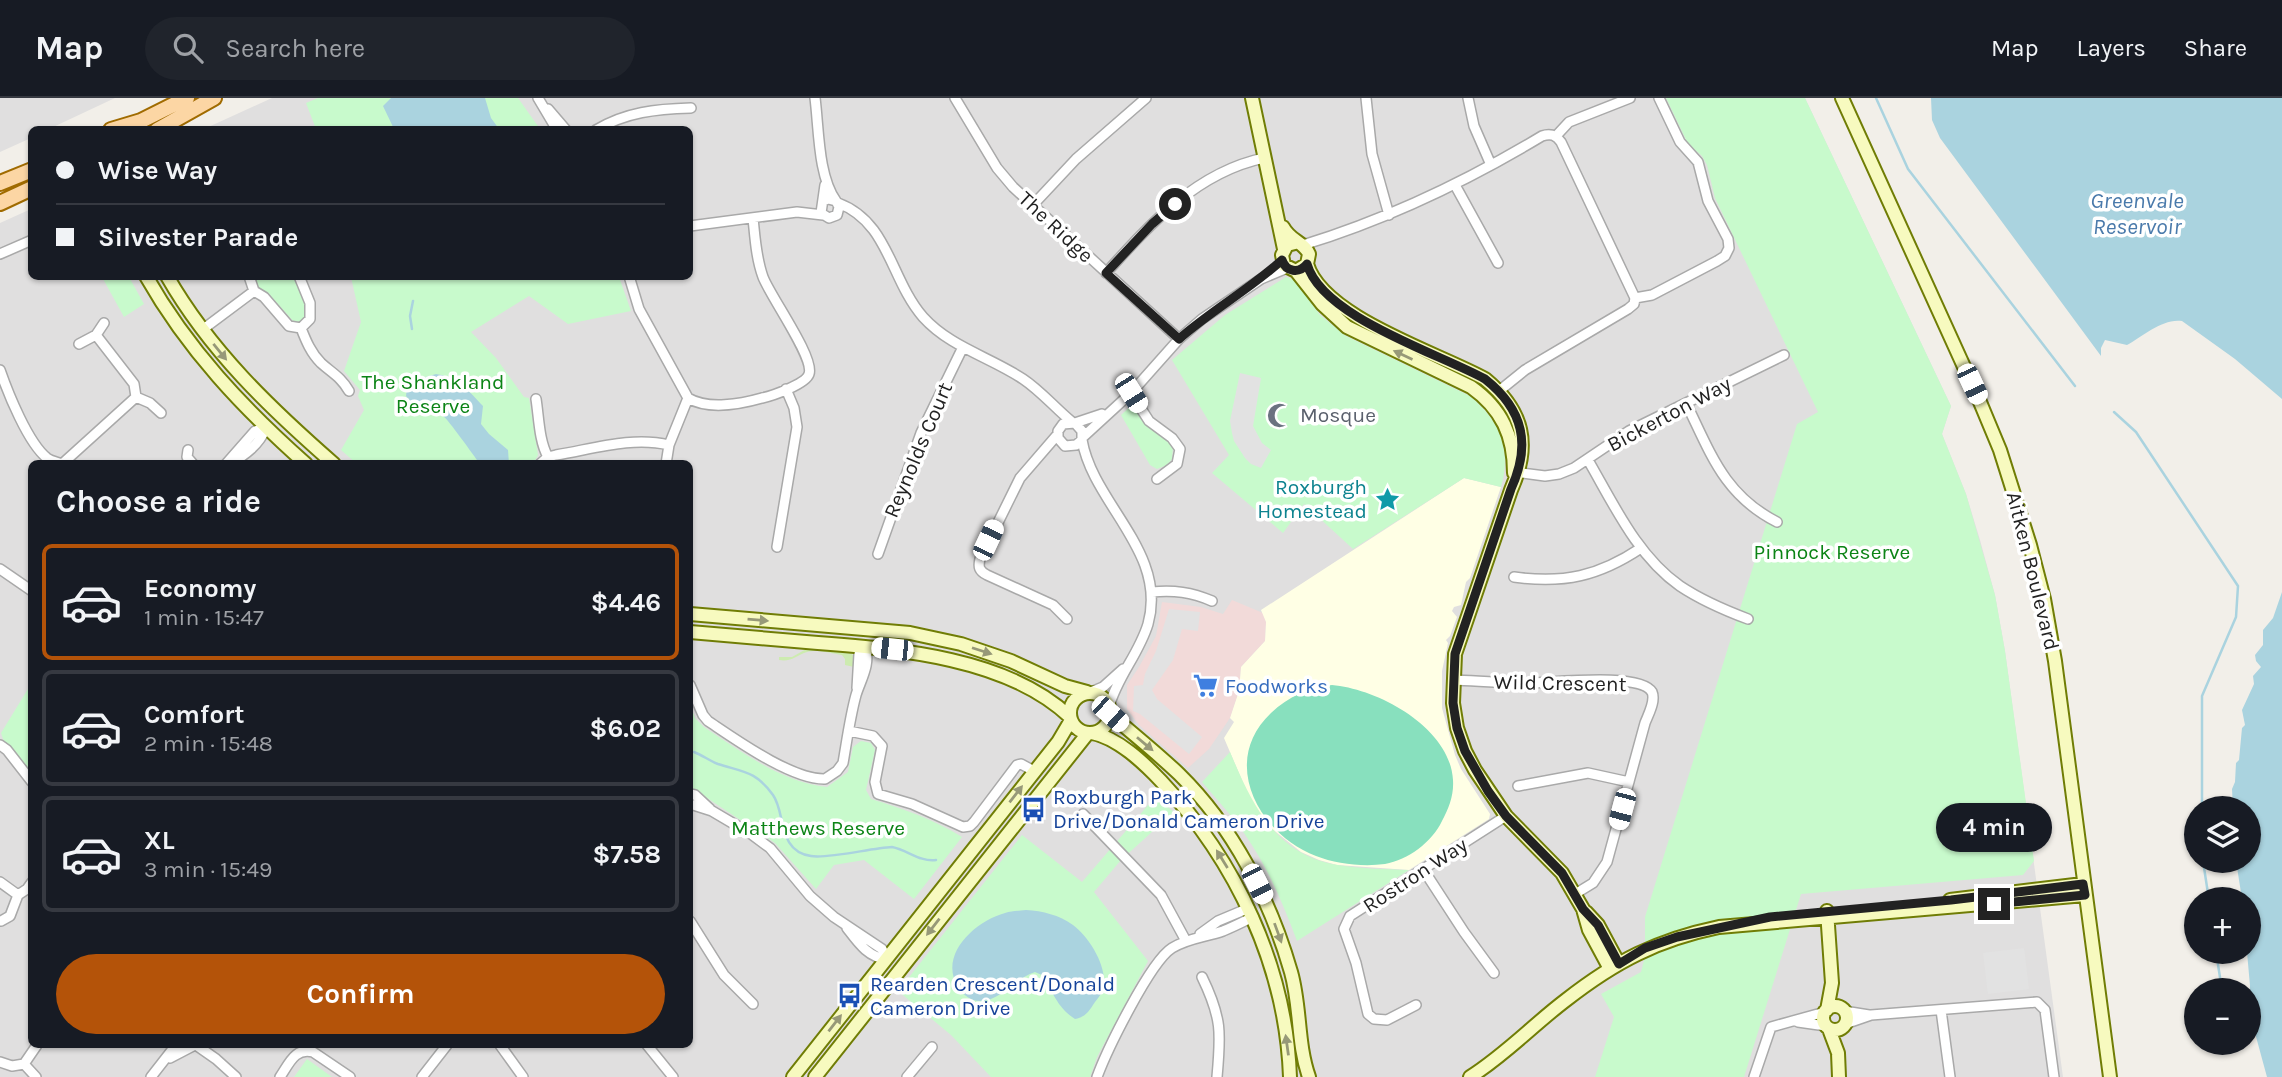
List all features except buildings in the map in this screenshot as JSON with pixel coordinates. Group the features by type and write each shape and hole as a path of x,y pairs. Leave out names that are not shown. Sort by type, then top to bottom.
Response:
{"main road":[{"path":"124,126 141,121 187,98"},
{"path":"164,126 214,98"},
{"path":"0,183 28,172"},
{"path":"0,203 28,190"}],"street":[{"path":"815,98 825,176 839,207 837,215"},
{"path":"1032,206 1076,159 1146,98"},
{"path":"1252,98 1278,217 1303,277 1322,304 1347,327 1471,387 1487,399 1507,428 1517,472"},
{"path":"1366,98 1372,154 1389,215"},
{"path":"1468,98 1474,126 1491,165"},
{"path":"1556,136 1569,122 1630,98"},
{"path":"1635,298 1652,295 1717,261 1725,256 1729,248 1728,239 1708,201 1699,162 1680,142 1659,98"},
{"name":"Aitken Boulevard","path":"1842,98 1980,402 2017,497 2046,611 2110,1077"},
{"name":"The Ridge","path":"958,99 997,169 1032,206 1179,339"},
{"path":"540,101 555,126"},
{"path":"540,101 562,126"},
{"path":"604,126 627,115 650,110 691,108"},
{"path":"1036,459 1047,451 1076,446 1110,410 1131,393 1179,339 1202,319 1295,257 1331,237 1389,215 1455,185 1549,134 1556,136 1567,154 1635,298 1634,304 1525,370 1499,391"},
{"path":"1106,273 1152,224 1195,188 1220,172 1244,162 1264,158"},
{"path":"823,215 820,209 825,176"},
{"path":"1455,185 1497,263"},
{"path":"693,226 797,212 828,199 864,217 876,231 907,294 922,316 940,333 1026,380 1082,430 1091,470 1138,549 1148,571 1152,593 1148,622 1113,693 1104,727 1090,733 975,873 815,1077"},
{"path":"797,212 832,218 848,212 864,217"},
{"path":"629,280 650,333 688,398 694,402 727,404 766,397 786,389 807,377 810,373 809,365 799,341 762,275 753,218"},
{"path":"0,254 28,242"},
{"path":"1295,257 1317,284 1342,308 1470,371 1499,391 1517,420 1522,436 1517,472 1455,654 1453,703 1457,728 1475,771 1506,816 1562,873 1583,909 1598,925 1615,967"},
{"path":"149,280 187,341 230,393 263,430 301,460"},
{"path":"170,280 202,330 239,375 330,460"},
{"path":"250,280 254,291 264,297 289,326 301,328"},
{"path":"300,280 311,310 310,319 301,328"},
{"path":"187,341 254,291"},
{"path":"79,344 96,335 104,323"},
{"path":"301,328 312,352 340,377 349,391"},
{"path":"96,335 134,384 136,397"},
{"name":"Reynolds Court","path":"878,554 921,433 963,347"},
{"name":"Bickerton Way","path":"1517,472 1532,475 1559,474 1588,460 1629,431 1784,355"},
{"path":"0,370 19,416 44,456 53,460"},
{"path":"777,547 797,427 794,408 786,389"},
{"path":"1131,393 1149,421 1172,438 1180,449 1177,464 1157,479"},
{"path":"136,397 150,403 161,413"},
{"path":"66,460 136,397"},
{"path":"666,460 668,446 688,398"},
{"path":"1047,398 1057,421 1060,441 1091,470"},
{"path":"536,399 544,460 636,442 651,441 668,446"},
{"path":"1686,403 1728,484 1745,501 1777,522"},
{"path":"1068,619 1053,605 981,572 979,559 1020,478 1063,424 1110,410"},
{"path":"232,460 279,415"},
{"path":"188,450 190,460"},
{"path":"1588,460 1642,548 1678,584 1719,608 1748,619"},
{"path":"1514,576 1558,580 1580,577 1603,569 1642,548"},
{"path":"0,569 28,589"},
{"path":"1152,593 1180,592 1195,594 1212,601"},
{"path":"693,614 868,629 961,644 1011,661 1065,686 1102,697 1110,710 1194,790 1236,846 1273,919 1296,994 1303,1057 1309,1077"},
{"path":"693,692 708,721 761,756 818,779 831,776 843,762 868,629"},
{"path":"693,632 932,656 1006,678 1055,702 1078,729 1116,743 1139,760 1181,803 1218,853 1251,913 1278,994 1290,1077"},
{"path":"793,1077 1058,742 1070,719 1073,701 1079,695 1103,687 1130,662"},
{"name":"Wild Crescent","path":"1453,680 1527,683 1612,680 1646,686 1653,695 1607,862 1593,883 1575,894"},
{"path":"849,731 873,736 882,746 875,782 878,794 912,804 963,827 974,822 1017,765 1021,764 1034,771"},
{"path":"0,745 28,777"},
{"path":"1518,786 1588,774 1629,782"},
{"path":"693,795 712,811 770,848 810,896 846,926 882,949 887,959 900,970"},
{"path":"693,805 712,811"},
{"path":"1083,814 1161,895 1186,942"},
{"name":"Rostron Way","path":"1416,1005 1380,1021 1368,1014 1356,963 1344,929 1350,916 1506,816"},
{"path":"1423,869 1494,973"},
{"path":"0,882 19,895"},
{"path":"1,921 10,916 19,895 28,887"},
{"path":"1474,1076 1567,999 1615,967 1662,942 1695,932 1770,917 1827,915 1951,900 2084,890"},
{"path":"1097,1077 1154,965 1163,955 1196,937 1222,931 1251,913"},
{"path":"1827,915 1832,983 1823,1020 1838,1053"},
{"path":"693,926 724,975 753,1004"},
{"path":"1202,977 1216,1008 1219,1026 1221,1045 1217,1077"},
{"path":"1832,983 1847,1017 1838,1053 1839,1077"},
{"path":"1797,1022 1834,1007 1871,1015 2039,1003 2045,1010 2054,1077"},
{"path":"1941,1010 1950,1077"},
{"path":"1754,1077 1771,1027 1779,1023 1797,1022 1836,1030 1871,1015"},
{"path":"907,1077 932,1047"},
{"path":"0,1062 12,1066 24,1064 35,1048"},
{"path":"151,1077 174,1048"},
{"path":"163,1063 187,1048"},
{"path":"199,1048 236,1077"},
{"path":"210,1048 216,1059"},
{"path":"280,1077 294,1056 305,1048"},
{"path":"308,1048 350,1077"},
{"path":"422,1077 445,1048"},
{"path":"502,1048 523,1077"},
{"path":"649,1048 673,1077"},
{"path":"24,1064 36,1077"}],"shaded area":[{"path":"0,98 115,98 55,126 28,126 28,139 0,152"},
{"path":"272,98 1805,98 1951,406 1942,434 1966,494 1995,595 2063,1077 0,1077 0,223 28,210 28,280 693,280 693,126 211,126"},
{"path":"1240,373 1261,378 1253,426 1262,443 1271,450 1261,468 1245,458 1232,433 1230,421"},
{"path":"1464,478 1501,487 1470,578 1466,582 1461,605 1454,607 1452,611 1457,617 1446,640 1448,643 1442,671 1442,708 1455,755 1490,814 1489,819 1409,870 1337,865 1319,860 1301,852 1271,828 1260,815 1250,799 1224,738 1234,722 1230,718 1239,691 1241,667 1265,641 1266,622 1261,610"},
{"path":"1232,600 1263,613 1266,622 1265,641 1241,667 1239,691 1230,718 1209,749 1188,768 1139,725 1127,709 1127,685 1156,636 1162,602 1201,607 1223,614"},
{"path":"1169,609 1200,612 1198,631 1182,629 1173,660 1152,690 1157,699 1202,737 1189,754 1133,711 1134,686 1143,685"},
{"path":"2024,948 2029,989 1988,994 1983,953"}],"green space":[{"path":"318,98 518,98 538,126 315,126 306,103"},
{"name":"Pinnock Reserve","path":"1666,98 1805,98 1951,406 1942,434 1966,494 1995,595 2034,861 2023,875 1801,894 1744,1077 1595,1077 1614,1017 1601,994 1641,972 1645,956 1645,917 1797,424 1818,412 1715,198 1707,165 1702,156 1688,144"},
{"path":"1286,277 1295,280 1320,315 1346,336 1470,396 1489,415 1501,437 1505,460 1501,487 1464,478 1353,549 1304,504 1283,533 1212,473 1229,455 1172,360 1225,315"},
{"path":"104,280 131,280 144,304 124,317"},
{"path":"256,280 295,280 305,306 304,318 300,323 294,322 268,293 257,286"},
{"name":"The Shankland Reserve","path":"352,280 620,280 631,311 568,324 529,296 471,332 496,358 524,397 529,398 538,455 535,460 352,460 341,450 364,410 358,396 360,390 344,371 361,322"},
{"path":"1132,405 1143,422 1171,442 1172,459 1167,465 1157,469 1150,465 1121,415"},
{"path":"808,648 848,650 855,657 854,667 845,665 842,655 820,651 779,660 779,657 792,657"},
{"path":"1332,685 1370,694 1409,714 1439,743 1449,761 1453,791 1442,821 1426,843 1402,859 1385,864 1359,865 1316,856 1296,846 1278,831 1263,814 1253,795 1247,774 1248,753 1256,732 1271,713 1292,697"},
{"path":"28,689 28,774 1,733"},
{"name":"Matthews Reserve","path":"693,712 704,727 762,764 794,779 827,787 848,772 853,747 861,741 871,743 875,750 866,790 871,799 918,815 962,837 914,899 864,860 834,865 816,889 775,843 693,790"},
{"path":"1230,752 1257,808 1282,839 1298,850 1316,859 1338,865 1409,870 1297,941 1260,858 1239,826 1202,782"},
{"path":"1155,797 1174,812 1121,860 1094,892 1148,961 1097,1057 1090,1077 991,1077 951,1035 898,991 1022,835 1082,882"},
{"path":"307,1059 332,1077 294,1077"}],"water":[{"path":"391,98 485,98 491,118 497,126 393,126 383,106"},
{"name":"Greenvale Reservoir","path":"1931,98 2282,98 2282,399 2235,359 2182,321 2160,325 2127,345 2105,340 2101,356 1940,138 1932,120"},
{"path":"436,374 443,376 468,390 483,406 481,424 508,450 509,460 477,460 443,416 421,410 406,396 407,388"},
{"path":"2282,592 2282,1077 2267,1077 2261,1055 2261,978 2249,978 2248,964 2261,964 2261,887 2240,887 2238,873 2261,873 2261,796 2232,796 2232,789 2236,763 2239,760 2242,728 2245,725 2242,710 2254,684 2253,676 2261,667 2255,655 2263,645 2263,630 2273,618"},
{"path":"1026,910 1051,914 1068,922 1079,930 1094,950 1102,967 1104,985 1099,997 1082,1017 1075,1019 1064,1010 1044,976 1035,972 988,1000 970,999 958,987 953,975 953,963 963,941 982,923 994,917"}],"waterway":[{"path":"1876,98 1908,169 2075,386"},
{"path":"412,329 410,316 413,301"},
{"path":"2114,412 2136,432 2238,586 2236,617 2202,696 2202,796"},
{"path":"694,752 761,781 777,803 787,839 800,853 828,856 892,847 924,859 936,860"},
{"path":"2205,873 2207,887"},
{"path":"2218,964 2220,978"}],"place":[{"name":"Mosque","path":"1280,415"},
{"name":"Roxburgh Homestead","path":"1387,499"},
{"name":"Foodworks","path":"1205,686"},
{"name":"Roxburgh Park Drive/Donald Cameron Drive","path":"1033,809"},
{"name":"Rearden Crescent/Donald Cameron Drive","path":"850,996"}],"route":[{"path":"1175,204 1152,224 1106,273 1179,339 1202,319 1261,279 1282,260 1287,268 1296,271 1307,264 1317,284 1342,308 1485,379 1510,404 1522,436 1520,472 1511,489 1455,654 1453,703 1457,728 1465,751 1488,791 1523,835 1562,873 1583,909 1598,925 1619,964 1645,948 1677,937 1770,917 2083,884 2085,895 1994,904"}]}
